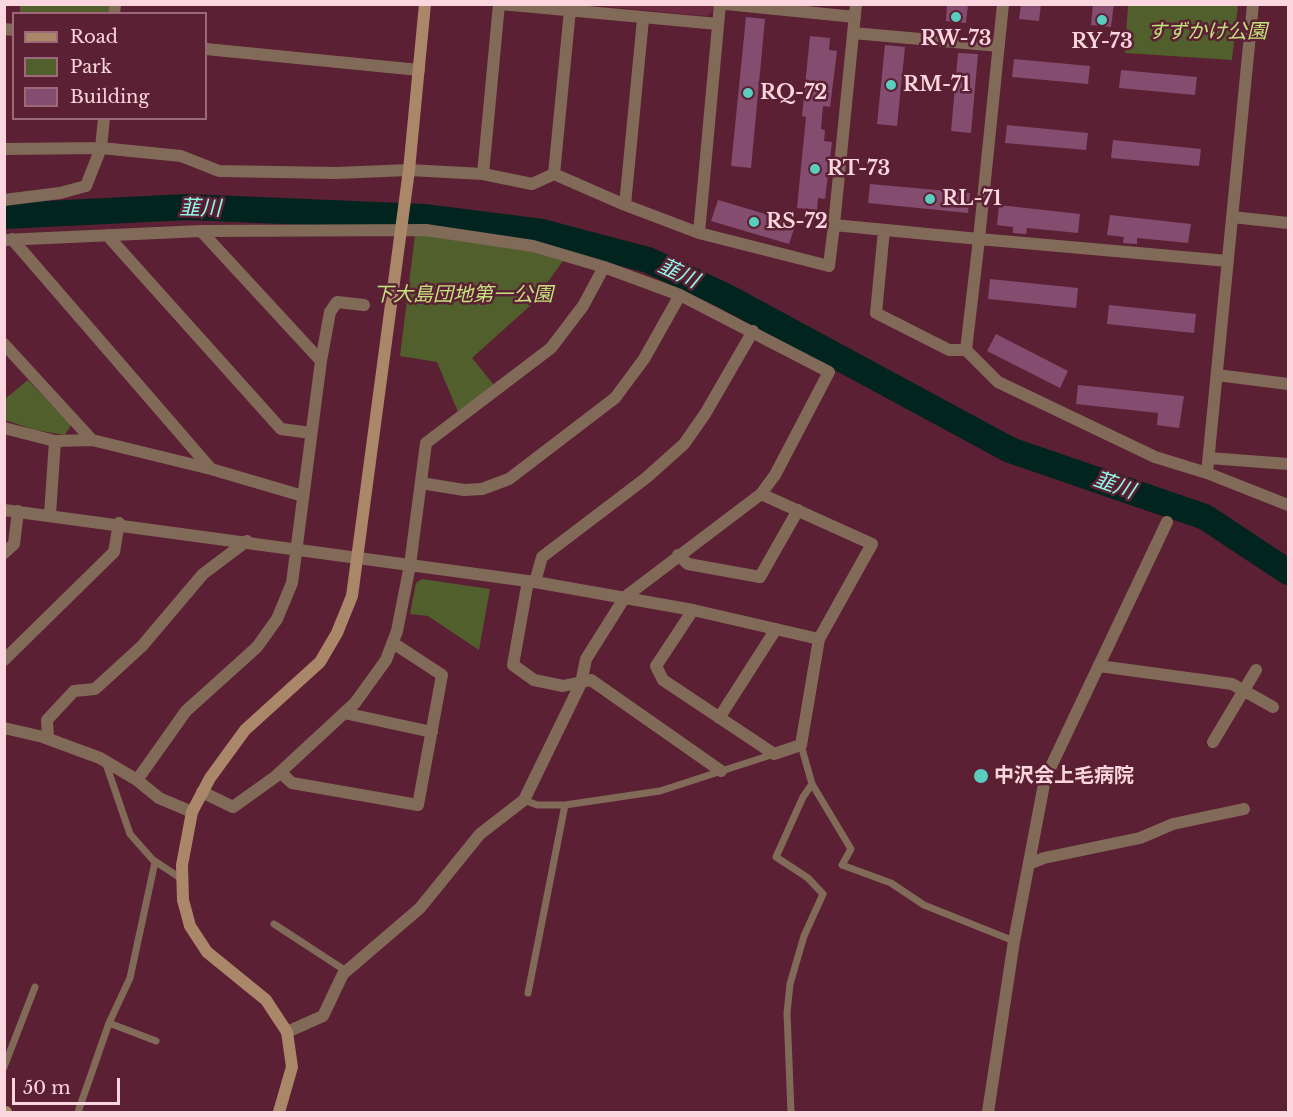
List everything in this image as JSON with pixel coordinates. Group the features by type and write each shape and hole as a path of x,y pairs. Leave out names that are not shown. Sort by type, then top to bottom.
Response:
{"street":[{"path":"279,1113 292,1067 287,1032 266,999 207,952 190,926 183,900 182,865 192,812 202,792 245,730 320,662 338,633 352,596 409,170 425,4"},
{"path":"483,174 500,4 643,19 718,24"},
{"path":"699,233 720,4"},
{"path":"4,149 101,148 181,156 219,171 336,173 409,170 483,174 532,184 554,174 625,205 699,233 829,266 855,11 726,4"},
{"path":"966,350 1003,4"},
{"path":"1207,473 1253,4"},
{"path":"554,174 570,10"},
{"path":"625,205 643,19"},
{"path":"853,33 999,46"},
{"path":"207,49 418,70"},
{"path":"4,200 60,193 86,186 101,148 104,120"},
{"path":"1233,217 1288,223"},
{"path":"834,225 1228,261"},
{"path":"8,239 201,231 426,230 533,246 604,267 680,295 829,372 775,475 760,494 625,597 586,659 581,683 524,800 480,834 420,908 346,971 322,1016 287,1032"},
{"path":"884,230 876,313 949,350 966,350 998,382 1155,457 1207,473 1288,506"},
{"path":"201,231 321,361"},
{"path":"107,235 281,429 311,433"},
{"path":"8,239 211,469"},
{"path":"202,792 233,807 280,772 344,713 386,660 393,643 410,565 426,443 551,348 583,306 604,267"},
{"path":"421,483 464,490 482,489 509,479 615,398 644,359 680,295"},
{"path":"137,780 186,711 257,647 277,619 292,583 321,361 330,312 337,302 364,305"},
{"path":"722,771 591,680 563,686 534,680 513,665 532,582 542,557 646,478 684,444 705,414 753,331"},
{"path":"4,344 92,440"},
{"path":"1217,375 1288,384"},
{"path":"4,428 55,441 92,440 211,469 303,496"},
{"path":"50,514 55,441"},
{"path":"1209,458 1288,464"},
{"path":"693,610 656,666 663,680 774,754 801,745 819,639 872,544 760,494"},
{"path":"4,510 50,514 532,582 693,610 819,639"},
{"path":"678,555 688,564 760,577 798,510"},
{"path":"4,553 14,544 18,511"},
{"path":"988,1113 1014,941 1045,779 1167,522"},
{"path":"4,660 114,552 119,524"},
{"path":"48,738 46,720 74,691 95,689 142,646 203,573 247,541"},
{"path":"719,718 776,629"},
{"path":"280,772 292,783 418,805 442,675 393,643"},
{"path":"1099,666 1232,684 1273,707"},
{"path":"1213,742 1256,670"},
{"path":"344,713 432,732"},
{"path":"4,728 48,738 106,761 137,780 159,798 192,812"},
{"path":"1029,864 1044,858 1140,837 1173,824 1244,809"}],"lane":[{"path":"801,745 812,784 851,849 842,865 891,883 924,905 1014,941"},
{"path":"524,800 537,805 565,805 660,791 774,754"},
{"path":"106,761 130,834 155,862 182,879"},
{"path":"791,1113 787,1013 790,984 804,936 823,894 808,878 776,857 803,797 812,784"},
{"path":"528,993 565,805"},
{"path":"78,1113 109,1023 130,978 155,862"},
{"path":"274,924 346,971"},
{"path":"4,1067 35,987"},
{"path":"109,1023 156,1041"}],"shaded area":[{"path":"714,4 713,11 707,16 589,5"}],"green space":[{"path":"20,5 109,5 108,12 20,12"},
{"name":"すずかけ公園","path":"1128,5 1238,5 1232,60 1125,53"},
{"name":"下大島団地第一公園","path":"431,234 523,249 563,261 531,305 472,358 494,385 458,412 437,362 400,356 415,235"},
{"path":"28,380 71,425 65,435 35,430 5,420 5,399"},
{"path":"422,579 490,589 479,650 428,616 410,614 416,583"}],"building":[{"name":"RW-73","path":"947,4 968,4 966,23 946,21"},
{"path":"1021,4 1041,4 1039,21 1019,19"},
{"name":"RY-73","path":"1093,4 1114,4 1111,27 1091,25"},
{"name":"RQ-72","path":"746,17 765,19 751,168 731,166"},
{"path":"810,36 830,38 829,50 837,51 830,107 823,106 821,129 825,130 824,141 832,142 825,199 818,198 817,210 797,208 806,117 802,116"},
{"name":"RM-71","path":"885,45 905,47 897,126 877,124"},
{"path":"958,53 978,54 971,133 951,131"},
{"path":"1014,59 1090,66 1088,84 1012,77"},
{"path":"1121,70 1197,77 1195,95 1119,88"},
{"path":"1007,125 1088,133 1086,150 1005,143"},
{"path":"1113,140 1201,149 1199,166 1111,158"},
{"name":"RL-71","path":"870,184 970,193 968,213 868,203"},
{"name":"RS-72","path":"718,200 796,223 789,244 711,221"},
{"path":"999,205 1080,214 1078,233 1027,228 1026,234 1013,233 1013,227 997,225"},
{"path":"1110,215 1191,224 1188,243 1137,238 1137,244 1123,243 1124,237 1107,235"},
{"path":"990,279 1078,288 1076,308 988,299"},
{"path":"1109,305 1196,314 1194,333 1107,324"},
{"path":"996,334 1068,371 1060,388 987,351"},
{"path":"1078,385 1184,396 1179,428 1157,425 1158,413 1076,404"}],"waterway":[{"name":"韮川","path":"4,216 188,207 424,217 542,232 648,260 725,296 1010,450 1205,517 1288,572"}],"place":[{"name":"RW-73","path":"956,17"},
{"name":"RY-73","path":"1102,20"},
{"name":"RM-71","path":"891,85"},
{"name":"RQ-72","path":"748,93"},
{"name":"RT-73","path":"815,169"},
{"name":"RL-71","path":"930,199"},
{"name":"RS-72","path":"754,222"},
{"name":"中沢会上毛病院","path":"981,776"}]}
